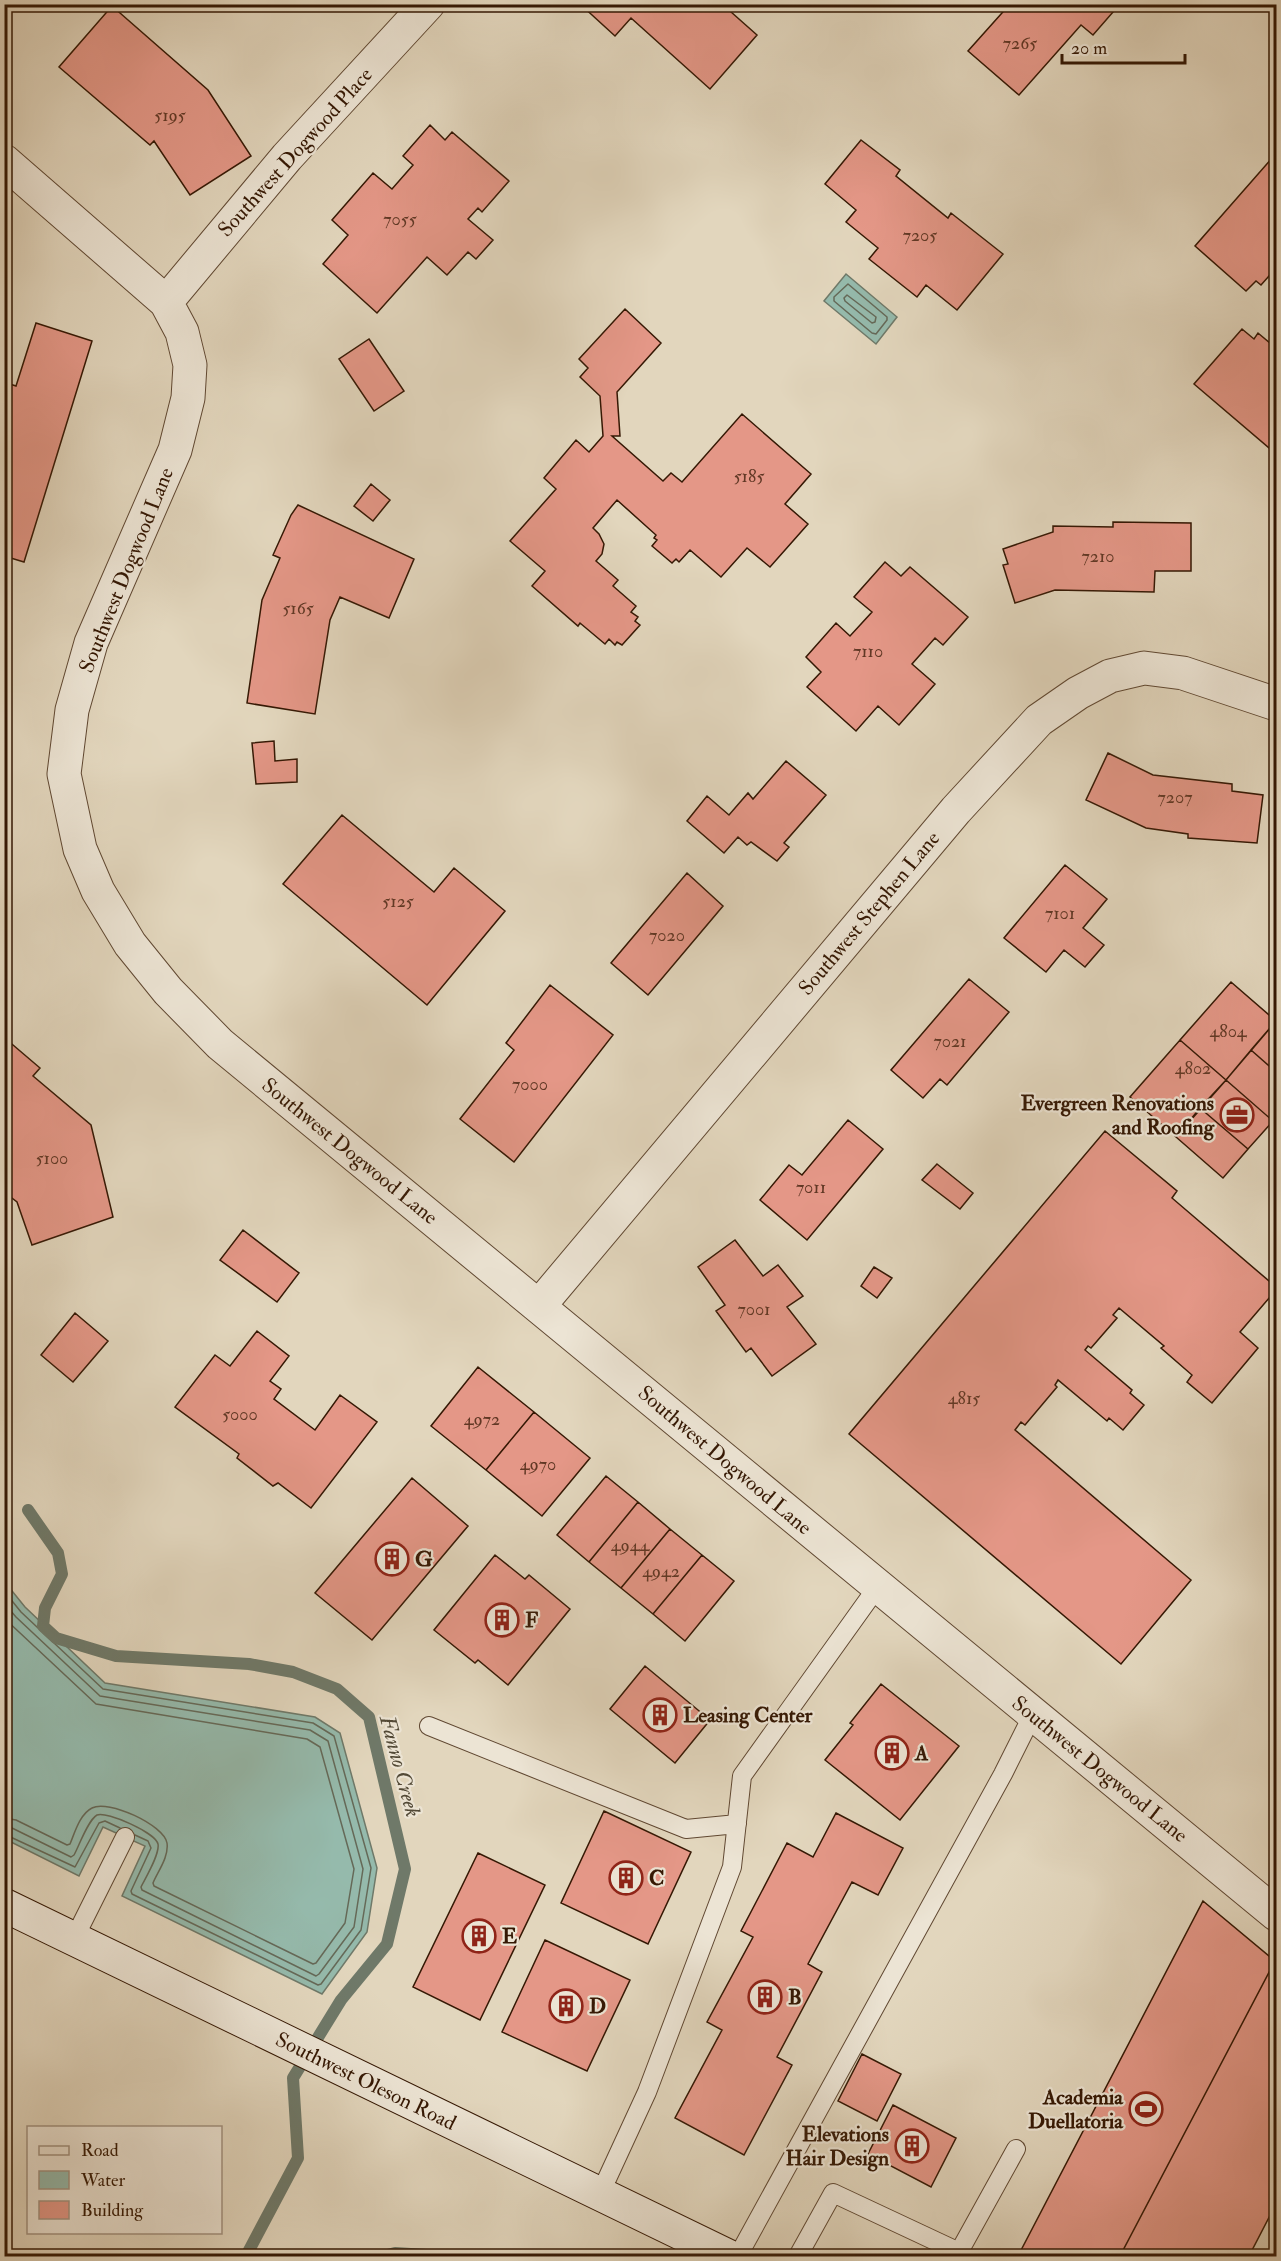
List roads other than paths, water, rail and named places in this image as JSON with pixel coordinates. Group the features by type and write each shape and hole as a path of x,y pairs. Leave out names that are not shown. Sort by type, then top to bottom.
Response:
{"street":[{"name":"Southwest Dogwood Place","path":"166,302 287,158 428,4"},
{"name":"Southwest Dogwood Lane","path":"4,161 166,302 182,332 190,365 188,398 175,450 91,644 72,710 64,774 80,849 98,891 130,944 168,991 220,1044 1276,1914"},
{"name":"Southwest Stephen Lane","path":"538,1306 956,810 1039,720 1078,693 1110,676 1144,668 1184,673 1276,704"},
{"name":"Southwest Oleson Road","path":"4,1905 728,2256"}],"lane":[{"path":"600,2194 647,2092 732,1867 742,1776 878,1586"},
{"path":"738,2256 882,1997 1033,1714"},
{"path":"429,1726 686,1829 737,1824"},
{"path":"74,1940 125,1837"},
{"path":"798,2256 833,2193 959,2252 1016,2149"}],"water":[{"path":"846,274 897,317 876,344 824,301"},
{"path":"4,1581 25,1607 105,1683 315,1717 340,1733 377,1868 367,1932 322,1994 122,1896 145,1846 103,1827 79,1876 5,1839"}],"waterway":[{"name":"Fanno Creek","path":"28,1510 58,1553 62,1574 45,1608 43,1626 56,1638 116,1656 249,1664 293,1672 337,1689 369,1717 405,1869 387,1944 341,2000 293,2078 298,2158 246,2256"},
{"name":"Fanno Creek","path":"384,2256 395,2253 442,2256"}],"place":[{"name":"Evergreen Renovations and Roofing","path":"1237,1115"},
{"name":"G","path":"392,1559"},
{"name":"F","path":"502,1620"},
{"name":"Leasing Center","path":"660,1715"},
{"name":"A","path":"892,1753"},
{"name":"C","path":"626,1878"},
{"name":"E","path":"479,1936"},
{"name":"B","path":"765,1997"},
{"name":"D","path":"566,2006"},
{"name":"Academia Duellatoria","path":"1146,2109"},
{"name":"Elevations Hair Design","path":"912,2146"}]}
